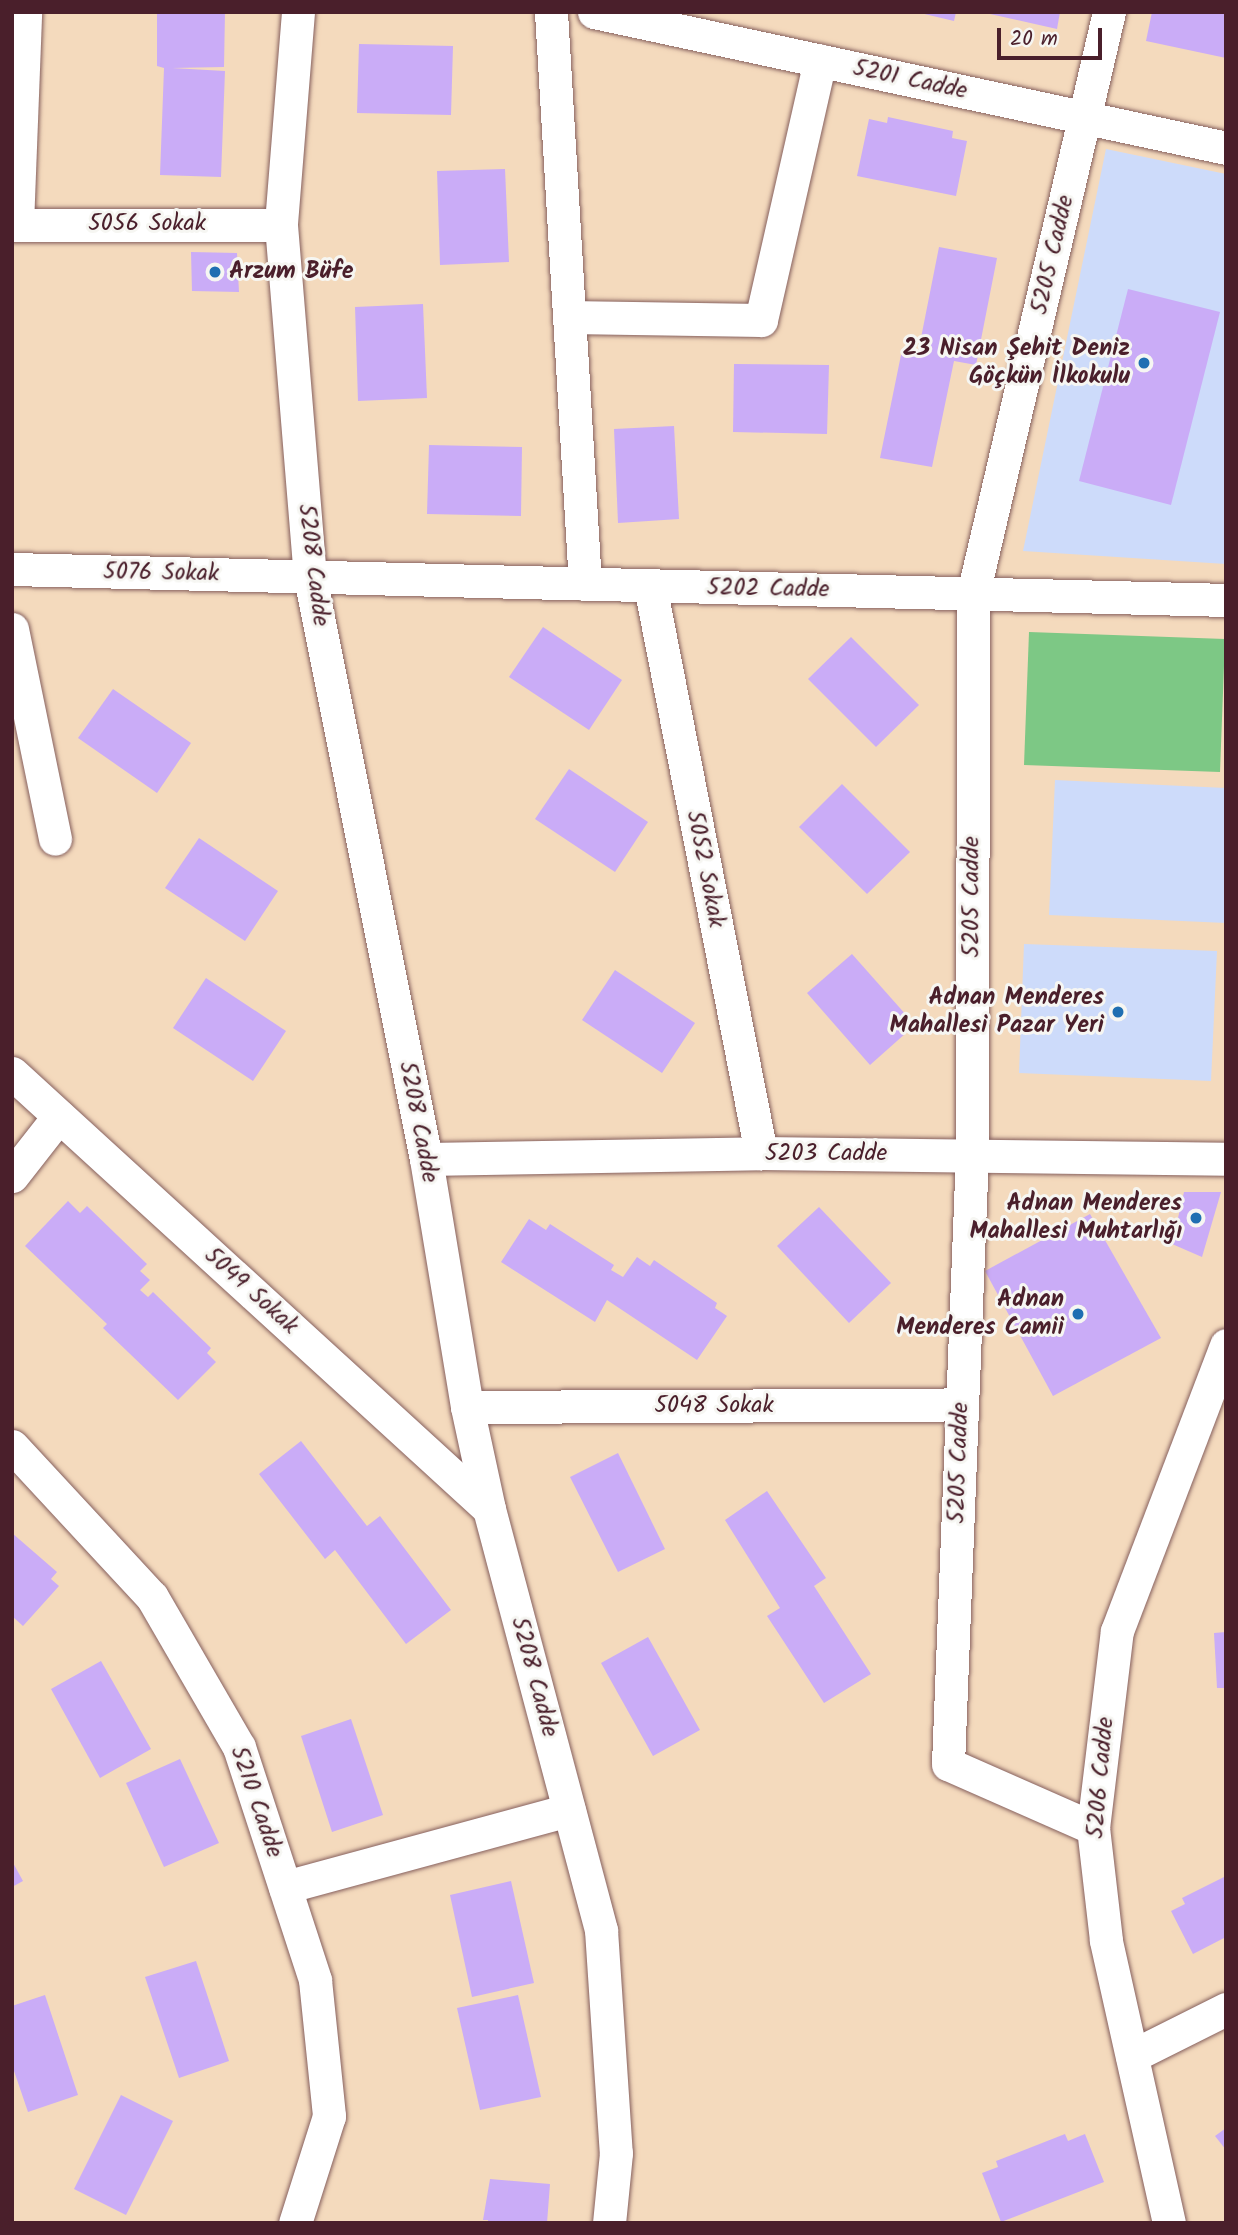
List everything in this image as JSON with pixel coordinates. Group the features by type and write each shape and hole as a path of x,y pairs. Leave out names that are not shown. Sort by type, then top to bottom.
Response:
{"street":[{"path":"15,225 25,12"},
{"name":"5208 Cadde","path":"298,12 281,225 310,577 426,1159 467,1407 489,1509 601,1930 616,2152 609,2223"},
{"path":"551,12 585,584"},
{"name":"5201 Cadde","path":"594,12 1226,148"},
{"name":"5205 Cadde","path":"1093,1828 948,1764 972,1154 973,594 1109,12"},
{"path":"569,317 761,320 820,61"},
{"name":"5056 Sokak","path":"15,225 281,225"},
{"name":"5076 Sokak","path":"12,569 310,577"},
{"name":"5202 Cadde","path":"310,577 1226,600"},
{"name":"5052 Sokak","path":"650,586 761,1153"},
{"path":"12,629 55,839"},
{"name":"5049 Sokak","path":"12,1073 489,1509"},
{"path":"12,1176 59,1116"},
{"name":"5203 Cadde","path":"426,1159 761,1153 1226,1159"},
{"name":"5206 Cadde","path":"1169,2223 1106,1940 1093,1828 1116,1631 1226,1346"},
{"name":"5048 Sokak","path":"467,1407 961,1404"},
{"name":"5210 Cadde","path":"12,1446 152,1597 239,1747 315,1980 330,2116 295,2223"},
{"path":"285,1887 569,1810"},
{"path":"1132,2056 1226,2008"}],"shaded area":[{"name":"23 Nisan Şehit Deniz Göçkün İlkokulu","path":"1106,149 1226,174 1226,564 1023,551"},
{"name":"Adnan Menderes Mahallesi Pazar Yeri","path":"1055,780 1226,788 1226,923 1049,915"},
{"name":"Adnan Menderes Mahallesi Pazar Yeri","path":"1024,944 1217,951 1211,1081 1019,1073"}],"green space":[{"path":"1029,632 1225,639 1220,772 1024,765"}],"building":[{"path":"157,12 225,12 224,67 172,68 225,71 221,177 160,175 164,68 157,66"},
{"path":"916,12 956,12 954,21"},
{"path":"981,12 1060,12 1057,29"},
{"path":"1152,12 1226,12 1226,58 1146,41"},
{"path":"359,44 453,46 451,115 357,113"},
{"path":"888,117 953,131 952,138 967,141 956,196 857,176 869,119 887,123"},
{"path":"505,169 509,262 440,265 437,171"},
{"path":"939,247 997,258 976,365 954,361 932,467 880,458 902,350 918,353"},
{"name":"Arzum Büfe","path":"191,252 237,253 239,292 192,291"},
{"path":"1128,289 1220,312 1171,505 1079,481"},
{"path":"423,304 427,398 358,401 355,307"},
{"path":"734,364 829,365 827,434 733,432"},
{"path":"674,426 679,519 618,523 614,429"},
{"path":"429,445 522,447 521,516 427,514"},
{"path":"543,627 622,680 589,730 509,677"},
{"path":"851,637 919,705 876,747 808,679"},
{"path":"113,689 191,743 157,793 78,738"},
{"path":"569,769 648,822 615,872 535,819"},
{"path":"842,784 910,852 867,894 799,827"},
{"path":"199,838 278,891 245,941 165,888"},
{"path":"852,954 915,1025 870,1065 807,993"},
{"path":"615,970 695,1023 662,1073 582,1020"},
{"path":"206,978 286,1031 253,1081 173,1028"},
{"name":"Adnan Menderes Mahallesi Muhtarlığı","path":"1184,1192 1221,1192 1202,1257 1172,1244"},
{"path":"68,1201 80,1213 87,1206 147,1264 140,1271 150,1280 140,1290 148,1297 153,1292 211,1348 207,1353 216,1362 178,1400 103,1328 107,1324 25,1246"},
{"path":"819,1207 891,1283 849,1323 777,1246"},
{"name":"Adnan Menderes Camii","path":"1090,1214 1161,1338 1053,1396 985,1271"},
{"path":"529,1219 546,1230 550,1224 614,1265 611,1270 623,1277 637,1257 650,1266 654,1260 717,1303 715,1308 727,1316 697,1360 607,1300 595,1322 501,1262"},
{"path":"301,1441 367,1526 380,1516 451,1610 406,1644 335,1550 325,1559 259,1474"},
{"path":"618,1453 665,1549 618,1572 570,1477"},
{"path":"767,1491 826,1578 814,1586 871,1674 824,1703 767,1616 780,1608 725,1520"},
{"path":"12,1533 57,1572 51,1579 59,1586 23,1626 12,1616"},
{"path":"1226,1632 1226,1688 1217,1688 1214,1633"},
{"path":"648,1637 700,1730 653,1756 601,1663"},
{"path":"101,1661 151,1749 100,1778 51,1689"},
{"path":"351,1719 383,1815 332,1832 301,1736"},
{"path":"180,1759 219,1843 164,1867 126,1783"},
{"path":"12,1861 23,1881 12,1887"},
{"path":"1226,1876 1226,1937 1193,1954 1171,1911 1185,1904 1182,1898"},
{"path":"511,1881 534,1983 472,1997 450,1895"},
{"path":"196,1961 229,2061 179,2078 145,1977"},
{"path":"45,1995 78,2095 28,2112 12,2065 12,2006"},
{"path":"518,1995 541,2097 480,2110 457,2008"},
{"path":"121,2095 173,2121 126,2215 74,2189"},
{"path":"1226,2128 1226,2150 1215,2136"},
{"path":"1065,2134 1068,2141 1085,2134 1104,2182 1001,2222 982,2173 998,2167 996,2161"},
{"path":"490,2179 550,2184 547,2223 488,2223 488,2220 483,2220"}],"place":[{"name":"Arzum Büfe","path":"215,272"},
{"name":"23 Nisan Şehit Deniz Göçkün İlkokulu","path":"1144,363"},
{"name":"Adnan Menderes Mahallesi Pazar Yeri","path":"1118,1012"},
{"name":"Adnan Menderes Mahallesi Muhtarlığı","path":"1196,1218"},
{"name":"Adnan Menderes Camii","path":"1078,1314"}]}
